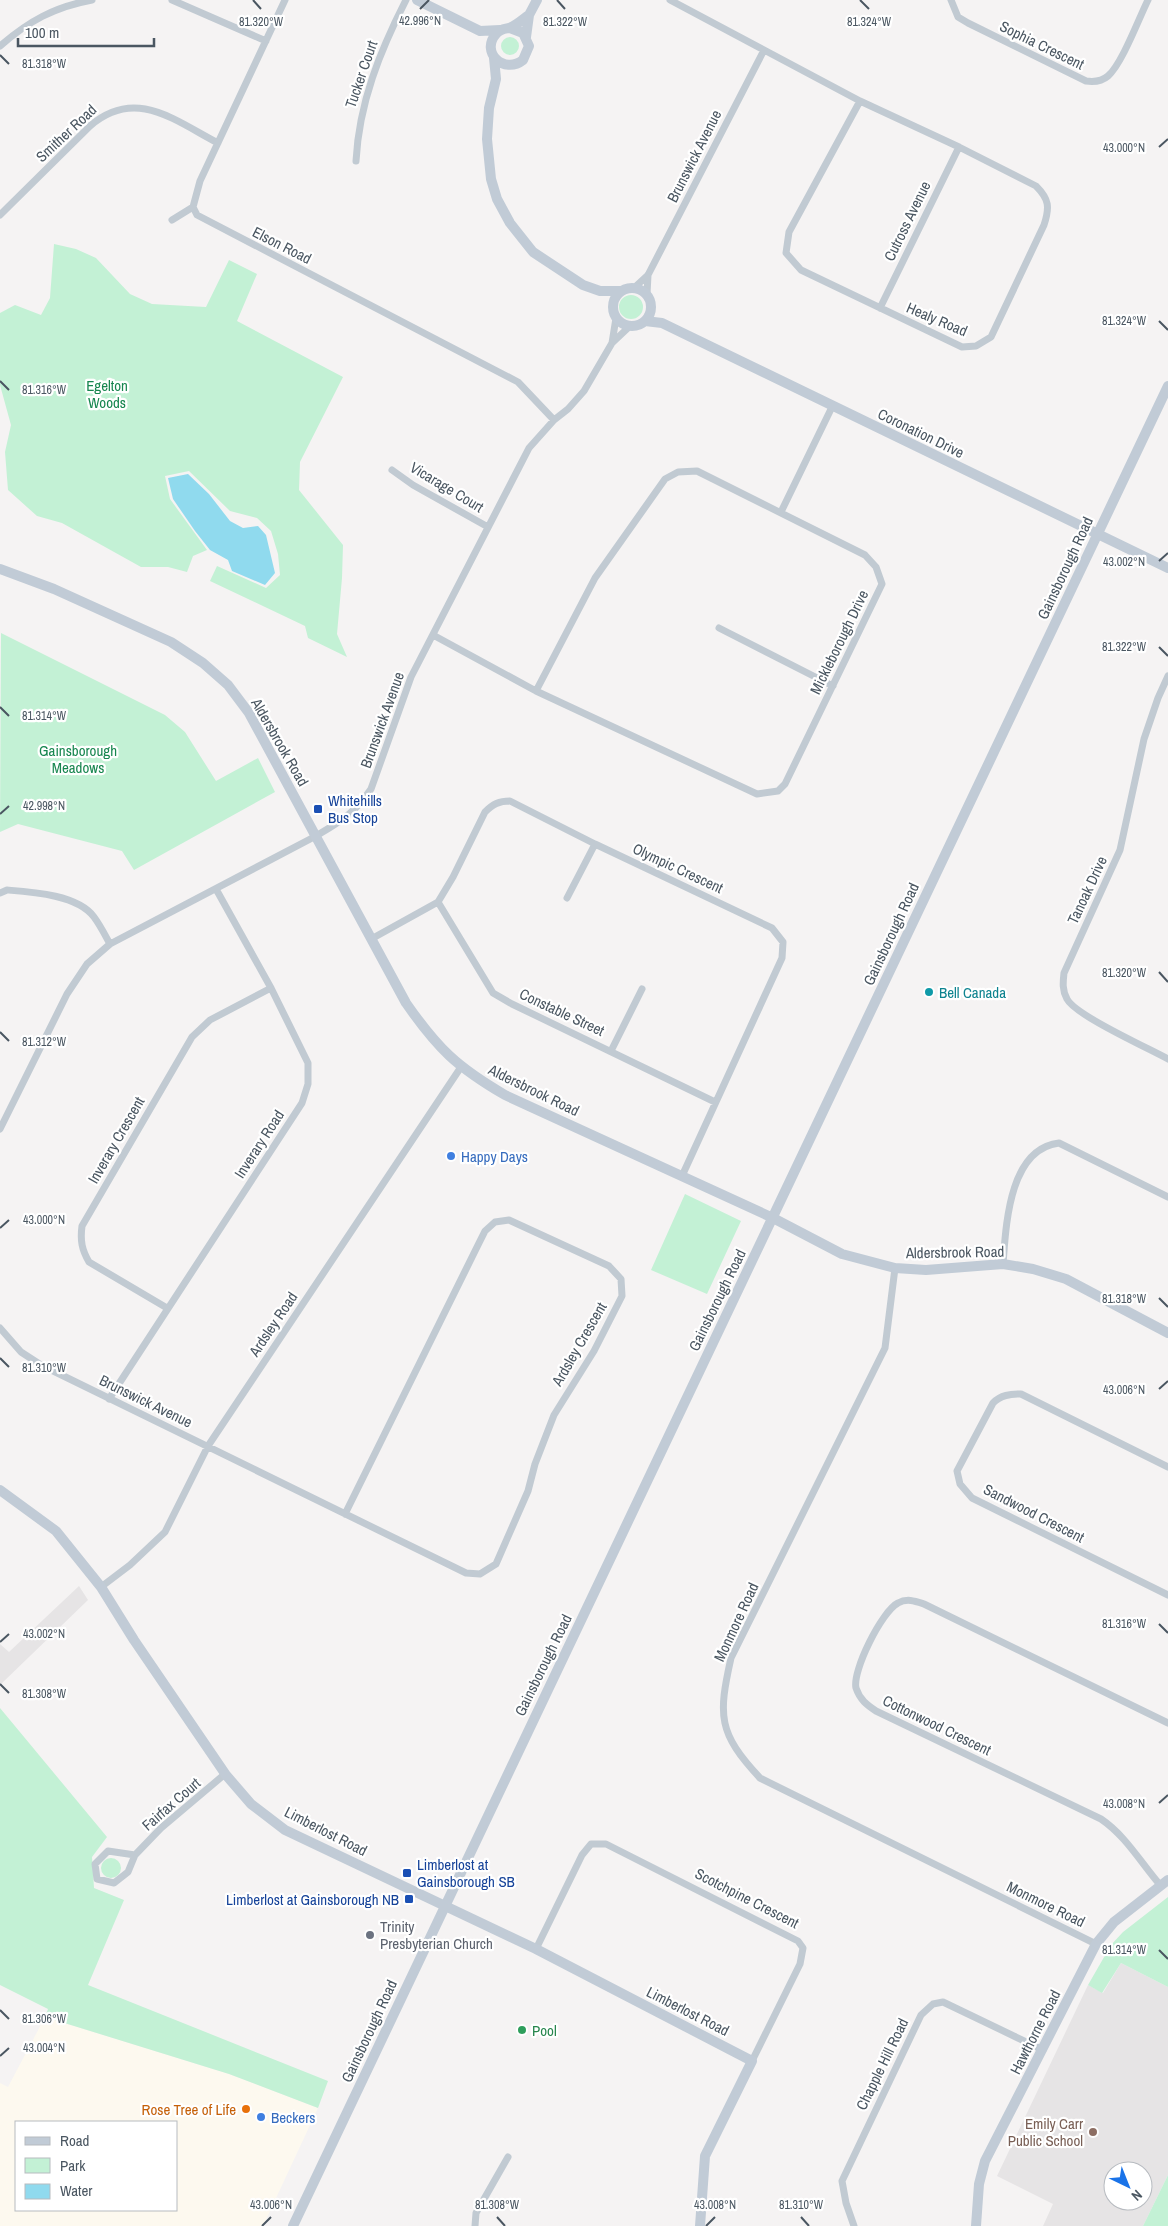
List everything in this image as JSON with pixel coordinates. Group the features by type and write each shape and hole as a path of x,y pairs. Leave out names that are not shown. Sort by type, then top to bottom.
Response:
{"street":[{"path":"0,46 23,26 68,5 92,0"},
{"path":"172,0 266,41"},
{"path":"172,220 193,208 200,181 285,0"},
{"name":"Tucker Court","path":"356,161 362,109 376,65 406,0"},
{"path":"417,0 480,31 519,30 526,37"},
{"path":"496,79 511,65 520,62 526,56 529,46 526,37 529,15 537,0"},
{"name":"Healy Road","path":"670,0 860,101 959,147 1036,186 1046,196 1048,212 1044,225 991,337 976,346 962,347 801,270 786,253 789,232 860,101"},
{"name":"Sophia Crescent","path":"951,0 958,16 968,24 1086,82 1096,82 1107,77 1116,65 1148,0"},
{"path":"529,15 493,38 492,53 496,79 489,108 487,139 491,179 497,199 510,223 533,252 583,284 600,292 620,291 635,287 647,294 651,308 645,321 630,326 614,313 600,292"},
{"path":"480,31 492,53 502,64 511,65"},
{"name":"Brunswick Avenue","path":"635,287 648,275 764,50"},
{"name":"Smither Road","path":"0,215 90,126 102,116 114,110 155,110 218,143"},
{"name":"Cutross Avenue","path":"880,308 959,147"},
{"name":"Elson Road","path":"193,208 197,216 518,382 554,420"},
{"name":"Brunswick Avenue","path":"647,294 648,275"},
{"path":"614,313 614,298 620,291"},
{"name":"Coronation Drive","path":"651,308 662,323"},
{"name":"Brunswick Avenue","path":"612,344 614,313"},
{"name":"Coronation Drive","path":"645,321 662,323 1168,568"},
{"name":"Brunswick Avenue","path":"0,1129 66,994 87,964 110,944 316,836 348,816 371,789 412,677 529,448 584,391 612,344 630,326"},
{"name":"Gainsborough Road","path":"293,2226 1168,386"},
{"path":"781,512 832,406"},
{"name":"Vicarage Court","path":"392,470 413,485 488,527"},
{"name":"Mickleborough Drive","path":"433,635 536,691 757,794 778,791 785,784 882,584 876,567 865,555 697,470 678,472 664,479 595,578 536,691"},
{"name":"Aldersbrook Road","path":"0,569 54,588 171,642 203,663 228,685 249,713 373,938 406,1003 428,1034 448,1056 474,1077 505,1095 773,1218 842,1254 895,1268 926,1270 1003,1264 1033,1269 1066,1280 1168,1333"},
{"path":"719,628 833,686"},
{"name":"Tanoak Drive","path":"1168,676 1158,698 1144,739 1120,850 1064,973 1062,988 1067,1001 1083,1014 1168,1059"},
{"name":"Olympic Crescent","path":"438,902 453,877 485,812 492,805 502,801 510,801 594,844 772,928 784,942 782,958 714,1102 682,1176"},
{"path":"567,898 594,844"},
{"name":"Inverary Road","path":"110,1399 167,1308 302,1103 308,1084 308,1063 216,889"},
{"path":"0,893 7,890 53,895 82,906 94,916 110,944"},
{"path":"373,938 438,902"},
{"name":"Constable Street","path":"438,902 493,993 714,1102"},
{"name":"Inverary Crescent","path":"167,1308 89,1262 83,1252 80,1240 82,1226 192,1037 210,1020 270,988"},
{"path":"611,1051 642,989"},
{"name":"Ardsley Road","path":"101,1587 130,1565 165,1532 208,1446 461,1067"},
{"path":"1003,1264 1010,1199 1020,1173 1042,1147 1059,1143 1168,1197"},
{"name":"Ardsley Crescent","path":"208,1446 345,1514 466,1573 480,1574 496,1564 528,1491 535,1464 554,1415 594,1351 622,1296 621,1279 609,1266 527,1226 509,1220 495,1222 485,1231 345,1514"},
{"name":"Monmore Road","path":"895,1268 885,1348 731,1658 723,1695 724,1724 731,1744 760,1778 1096,1944"},
{"name":"Brunswick Avenue","path":"0,1328 21,1352 41,1365 208,1446"},
{"name":"Sandwood Crescent","path":"1168,1467 1021,1394 1009,1394 998,1398 993,1403 957,1471 960,1484 972,1498 1168,1595"},
{"name":"Limberlost Road","path":"0,1490 56,1531 101,1587 134,1640 225,1774 251,1804 285,1830 536,1949 752,2061"},
{"name":"Cottonwood Crescent","path":"1164,1883 1113,1827 1101,1819 876,1711 863,1702 856,1687 858,1671 876,1630 888,1611 897,1603 909,1599 924,1604 1168,1723"},
{"name":"Fairfax Court","path":"135,1855 108,1850 95,1864 97,1879 114,1883 128,1872 135,1855 161,1828 225,1774"},
{"name":"Scotchpine Crescent","path":"536,1949 582,1855 591,1844 606,1844 798,1940 803,1948 800,1964 705,2156 700,2226"},
{"name":"Hawthorne Road","path":"976,2226 979,2184 985,2161 1096,1944 1114,1922 1164,1883"},
{"name":"Chapple Hill Road","path":"854,2226 846,2203 842,2182 921,2016 933,2004 943,2002 1043,2050"},
{"path":"475,2226 476,2213 508,2157"}],"shaded area":[{"path":"79,1586 88,1600 0,1685 0,1644 9,1652"},
{"name":"Emily Carr Public School","path":"1121,1963 1168,1987 1168,2175 1153,2206 1153,2161 1103,2161 1103,2211 1150,2211 1143,2226 1043,2226 1053,2204 997,2176 1088,1985 1103,1993"},
{"path":"45,2017 229,2074 318,2108 263,2226 0,2226 0,2083 8,2087"}],"green space":[{"path":"506,37 514,37 519,42 517,53 506,55 501,50 501,42"},
{"name":"Egelton Woods","path":"54,244 76,249 96,258 130,294 152,304 206,307 229,260 257,274 237,321 343,377 300,462 299,490 343,545 337,634 347,657 308,638 305,626 210,581 217,566 266,588 280,575 278,554 271,531 257,518 230,511 189,471 165,476 170,499 207,550 193,556 187,572 168,567 141,567 62,523 37,516 8,490 5,452 11,425 0,385 0,313 15,305 41,315 50,298"},
{"path":"631,295 640,298 643,307 640,316 631,319 622,316 619,307 622,298"},
{"name":"Gainsborough Meadows","path":"1,633 165,715 185,732 216,781 258,758 275,792 134,870 122,851 18,824 0,832"},
{"path":"685,1194 741,1221 707,1294 651,1270"},
{"path":"0,1708 107,1837 92,1857 94,1888 124,1900 88,1985 328,2081 318,2108 229,2074 45,2017 48,2009 0,1985"},
{"path":"111,1858 118,1861 121,1868 118,1875 111,1878 104,1875 101,1868 104,1861"},
{"path":"1168,1897 1168,1987 1121,1963 1102,1993 1088,1985 1111,1945 1123,1932"},
{"path":"1168,2175 1168,2226 1143,2226 1150,2211 1153,2211 1153,2206"}],"water":[{"path":"188,474 209,494 230,521 243,528 258,526 266,535 275,573 265,585 232,571 228,560 210,550 195,531 173,499 168,478"}],"place":[{"name":"Whitehills Bus Stop","path":"318,809"},
{"name":"Bell Canada","path":"929,992"},
{"name":"Happy Days","path":"451,1156"},
{"name":"Limberlost at Gainsborough SB","path":"407,1873"},
{"name":"Limberlost at Gainsborough NB","path":"409,1899"},
{"name":"Trinity Presbyterian Church","path":"370,1935"},
{"name":"Pool","path":"522,2030"},
{"name":"Rose Tree of Life","path":"246,2109"},
{"name":"Beckers","path":"261,2117"},
{"name":"Emily Carr Public School","path":"1093,2132"}]}
